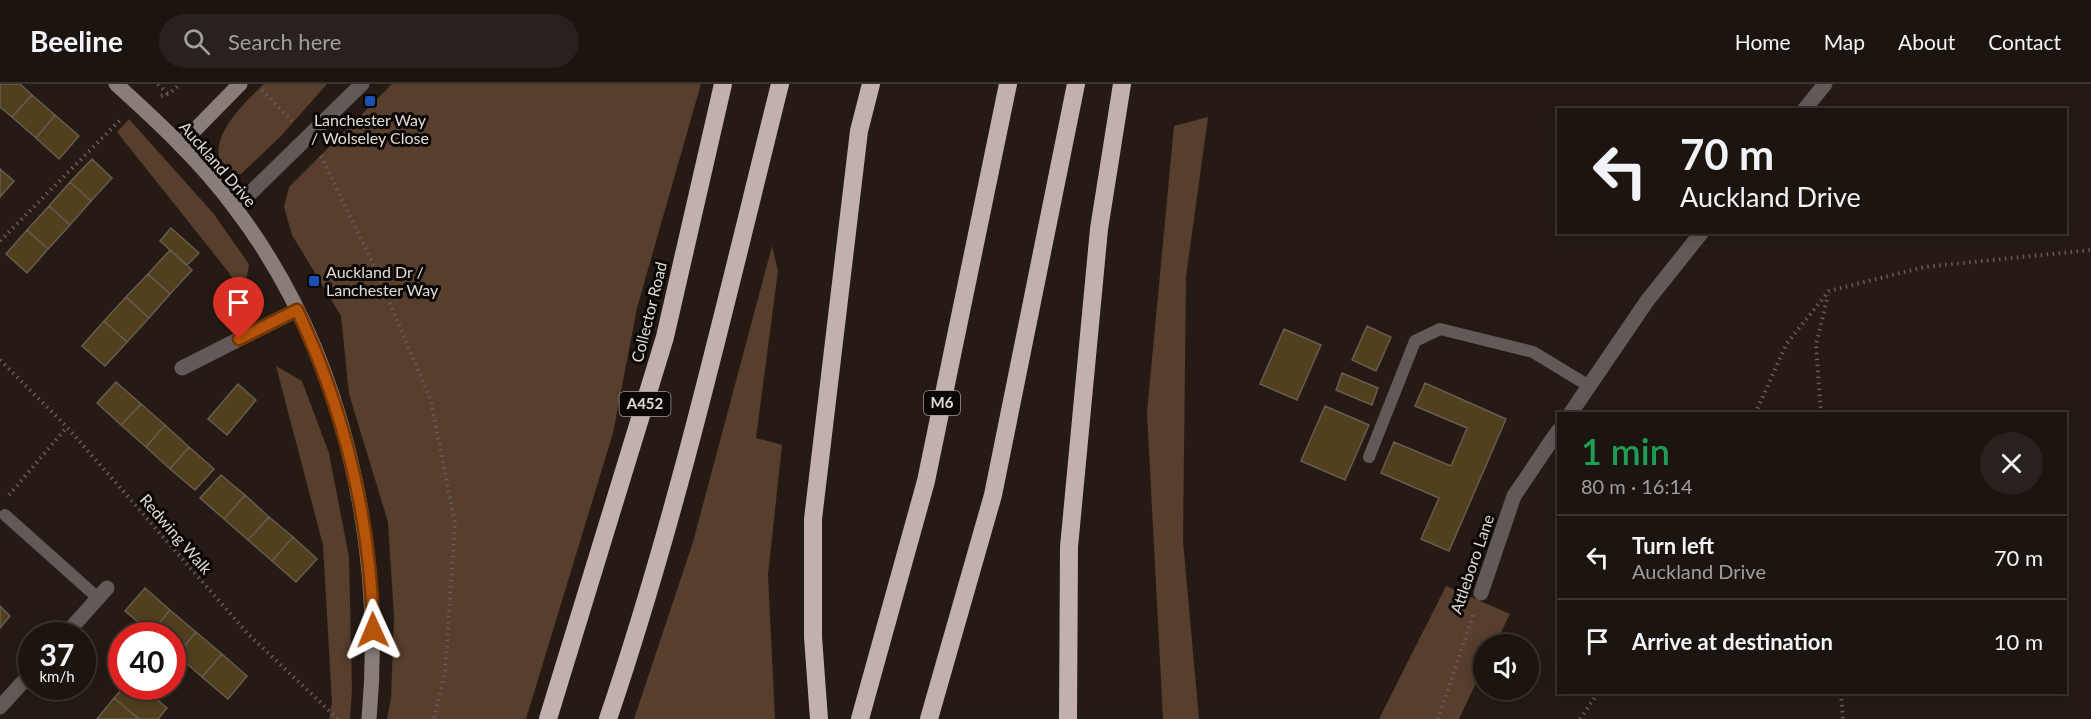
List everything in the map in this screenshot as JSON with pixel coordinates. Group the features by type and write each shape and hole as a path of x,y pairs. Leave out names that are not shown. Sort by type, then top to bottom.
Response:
{"highway":[{"name":"Collector Road","path":"548,719 665,337 723,84"},
{"name":"A452","path":"608,719 627,663 708,373 780,84"},
{"path":"819,719 813,637 813,519 859,131 871,84"},
{"name":"M6","path":"860,719 926,481 1008,84"},
{"path":"929,719 993,495 1076,84"},
{"path":"1068,719 1068,547 1099,229 1122,84"}],"street":[{"name":"Auckland Drive","path":"116,84 180,145 236,208 297,310 316,352 334,403 357,487 367,542 372,593 374,667 369,719"},
{"path":"180,145 240,84"},
{"path":"236,208 362,84"},
{"path":"1806,108 1825,84"},
{"path":"1571,412 1647,301 1700,234"},
{"path":"182,368 297,310"},
{"name":"Attleboro Lane","path":"1481,593 1514,496 1557,432"},
{"path":"76,622 102,593"},
{"path":"0,707 18,687"}],"lane":[{"path":"1369,457 1415,340 1440,329 1533,352 1589,386"},
{"path":"5,515 102,593"}],"path":[{"path":"158,84 169,94 180,84"},
{"path":"256,84 316,146 375,268 431,401 455,524 445,671 434,719"},
{"path":"0,241 137,103"},
{"path":"1756,412 1787,343 1829,291 1924,267 2091,250"},
{"path":"1821,412 1816,345 1829,291"},
{"name":"Redwing Walk","path":"0,360 67,427 248,634 338,719"},
{"path":"8,496 67,427"},
{"name":"Attleboro Lane","path":"1438,719 1481,593"},
{"path":"1580,719 1597,694"},
{"path":"1841,694 1843,719"}],"shaded area":[{"path":"264,84 327,84 281,136 241,174 228,173 220,162 221,137 236,113"},
{"path":"392,84 701,84 637,308 613,433 526,719 387,719 391,698 394,617 388,522 349,394 341,316 292,235 284,207 289,187"},
{"path":"1208,117 1186,277 1183,541 1199,719 1163,719 1147,412 1174,126"},
{"path":"129,119 213,213 249,264 243,299 230,274 117,132"},
{"path":"772,246 778,271 756,438 782,445 768,575 775,719 634,719 693,542"},
{"path":"276,366 302,381 329,453 349,557 352,690 350,719 329,719 332,703 323,545"},
{"path":"1446,586 1510,614 1500,634 1473,634 1473,689 1459,719 1379,719"}],"building":[{"path":"0,84 20,84 32,95 12,117 0,107"},
{"path":"32,95 55,115 36,138 12,117"},
{"path":"55,115 79,136 59,159 36,138"},
{"path":"92,159 112,178 91,201 70,182"},
{"path":"0,169 14,181 0,197"},
{"path":"70,182 91,201 70,225 49,206"},
{"path":"49,206 70,225 48,249 27,230"},
{"path":"171,228 199,253 187,265 160,241"},
{"path":"27,230 48,249 27,273 6,254"},
{"path":"170,250 192,270 170,294 148,274"},
{"path":"148,274 170,294 149,318 126,297"},
{"path":"126,297 149,318 127,342 104,321"},
{"path":"104,321 127,342 105,366 82,346"},
{"path":"1367,326 1391,337 1376,371 1352,360"},
{"path":"1284,329 1321,345 1297,400 1260,384"},
{"path":"1342,373 1378,388 1372,405 1336,390"},
{"path":"116,382 141,404 121,425 97,403"},
{"path":"1425,383 1506,419 1449,551 1421,539 1439,498 1381,473 1394,442 1451,466 1467,428 1415,406"},
{"path":"238,384 256,400 227,435 208,419"},
{"path":"141,404 165,425 146,447 121,425"},
{"path":"1325,406 1369,425 1345,480 1301,461"},
{"path":"165,425 189,447 170,469 146,447"},
{"path":"189,447 214,469 195,490 170,469"},
{"path":"221,475 245,495 224,519 200,498"},
{"path":"245,495 269,517 248,540 224,519"},
{"path":"269,517 293,537 272,561 248,540"},
{"path":"293,537 317,559 296,582 272,561"},
{"path":"145,588 170,610 160,622 138,622 125,611"},
{"path":"0,606 10,616 0,628"},
{"path":"170,610 184,622 160,622"},
{"path":"186,624 196,632 186,644"},
{"path":"196,632 222,654 202,677 186,663 186,644"},
{"path":"222,654 247,676 228,699 202,677"},
{"path":"112,700 116,700 139,719 97,719"},
{"path":"116,700 158,700 167,708 158,719 139,719"}],"place":[{"name":"Lanchester Way / Wolseley Close","path":"370,101"},
{"name":"Auckland Dr / Lanchester Way","path":"314,281"}],"route":[{"path":"239,339 297,310 316,352 334,403 357,487 367,542 373,630"}]}
